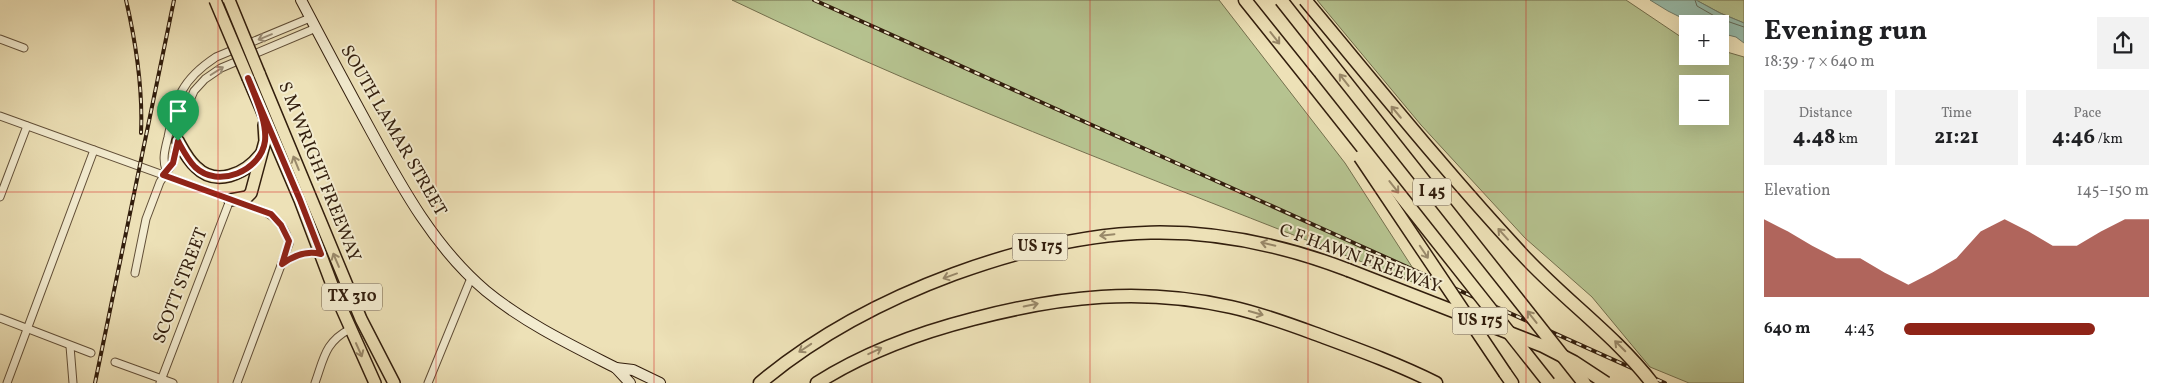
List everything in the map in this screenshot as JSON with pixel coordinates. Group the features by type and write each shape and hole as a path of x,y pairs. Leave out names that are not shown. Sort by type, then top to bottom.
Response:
{"highway":[{"name":"I 45","path":"1245,0 1549,383"},
{"name":"I 45","path":"1280,0 1584,383"},
{"path":"1305,0 1402,119 1521,253 1547,281 1607,333 1633,359 1652,383"},
{"path":"1309,80 1512,383"},
{"name":"C F HAWN FREEWAY","path":"760,383 803,350 842,326 893,299 949,276 997,259 1058,242 1111,234 1168,232 1248,240 1306,254 1543,346 1574,362 1606,383"},
{"path":"817,383 852,362 898,341 942,327 1040,303 1122,296 1162,297 1209,303 1267,316 1382,358 1436,383"}],"main road":[{"name":"S M WRIGHT FREEWAY","path":"216,0 300,200 350,329 375,383"},
{"name":"S M WRIGHT FREEWAY","path":"229,0 361,320 394,383"},
{"name":"SOUTH LAMAR STREET","path":"301,0 393,171 438,240 471,278 503,304 529,321 616,368 630,383"},
{"path":"230,200 247,197 251,193 263,152 265,131 248,78"},
{"path":"178,141 196,168 213,176 230,176 242,172 263,152"},
{"name":"SOUTH LAMAR STREET","path":"616,368 633,370 660,383"}],"street":[{"path":"164,173 163,161 178,95 202,66 216,57 310,18"},
{"path":"135,273 146,220 164,173 173,163 187,104 194,91 205,79 221,68 316,28"},
{"path":"0,39 24,48"},
{"path":"0,116 164,173 230,200 263,211 277,220 289,241 237,383"},
{"path":"0,197 27,126"},
{"path":"6,382 94,150"},
{"name":"SCOTT STREET","path":"161,381 230,200"},
{"path":"282,264 306,253 314,252 321,254"},
{"path":"428,383 471,278"},
{"path":"0,318 91,353"},
{"path":"315,383 329,344 334,338 350,329"},
{"path":"70,346 73,383"},
{"path":"115,362 161,381 173,383"}],"green space":[{"path":"732,0 1219,0 1345,163 1425,287 989,114 817,40"},
{"path":"1317,0 1626,0 1679,36 1679,65 1729,65 1729,53 1744,57 1744,383 1689,383 1650,367 1592,297 1525,238 1421,125"},
{"path":"1696,0 1744,0 1744,23 1729,17 1729,15 1720,13"}],"water":[{"path":"1650,0 1696,0 1725,15 1679,16"},
{"path":"1729,17 1744,23 1744,43 1736,37 1729,35"}],"railway":[{"path":"126,0 138,66 141,99 141,133"},
{"path":"95,383 174,0"},
{"path":"814,0 1665,383"}],"route":[{"path":"248,78 321,254 309,252 282,264 289,241 281,225 271,214 163,175 173,163 178,141 196,168 213,176 230,176 242,172 254,162 263,152 265,131 248,78"}]}
